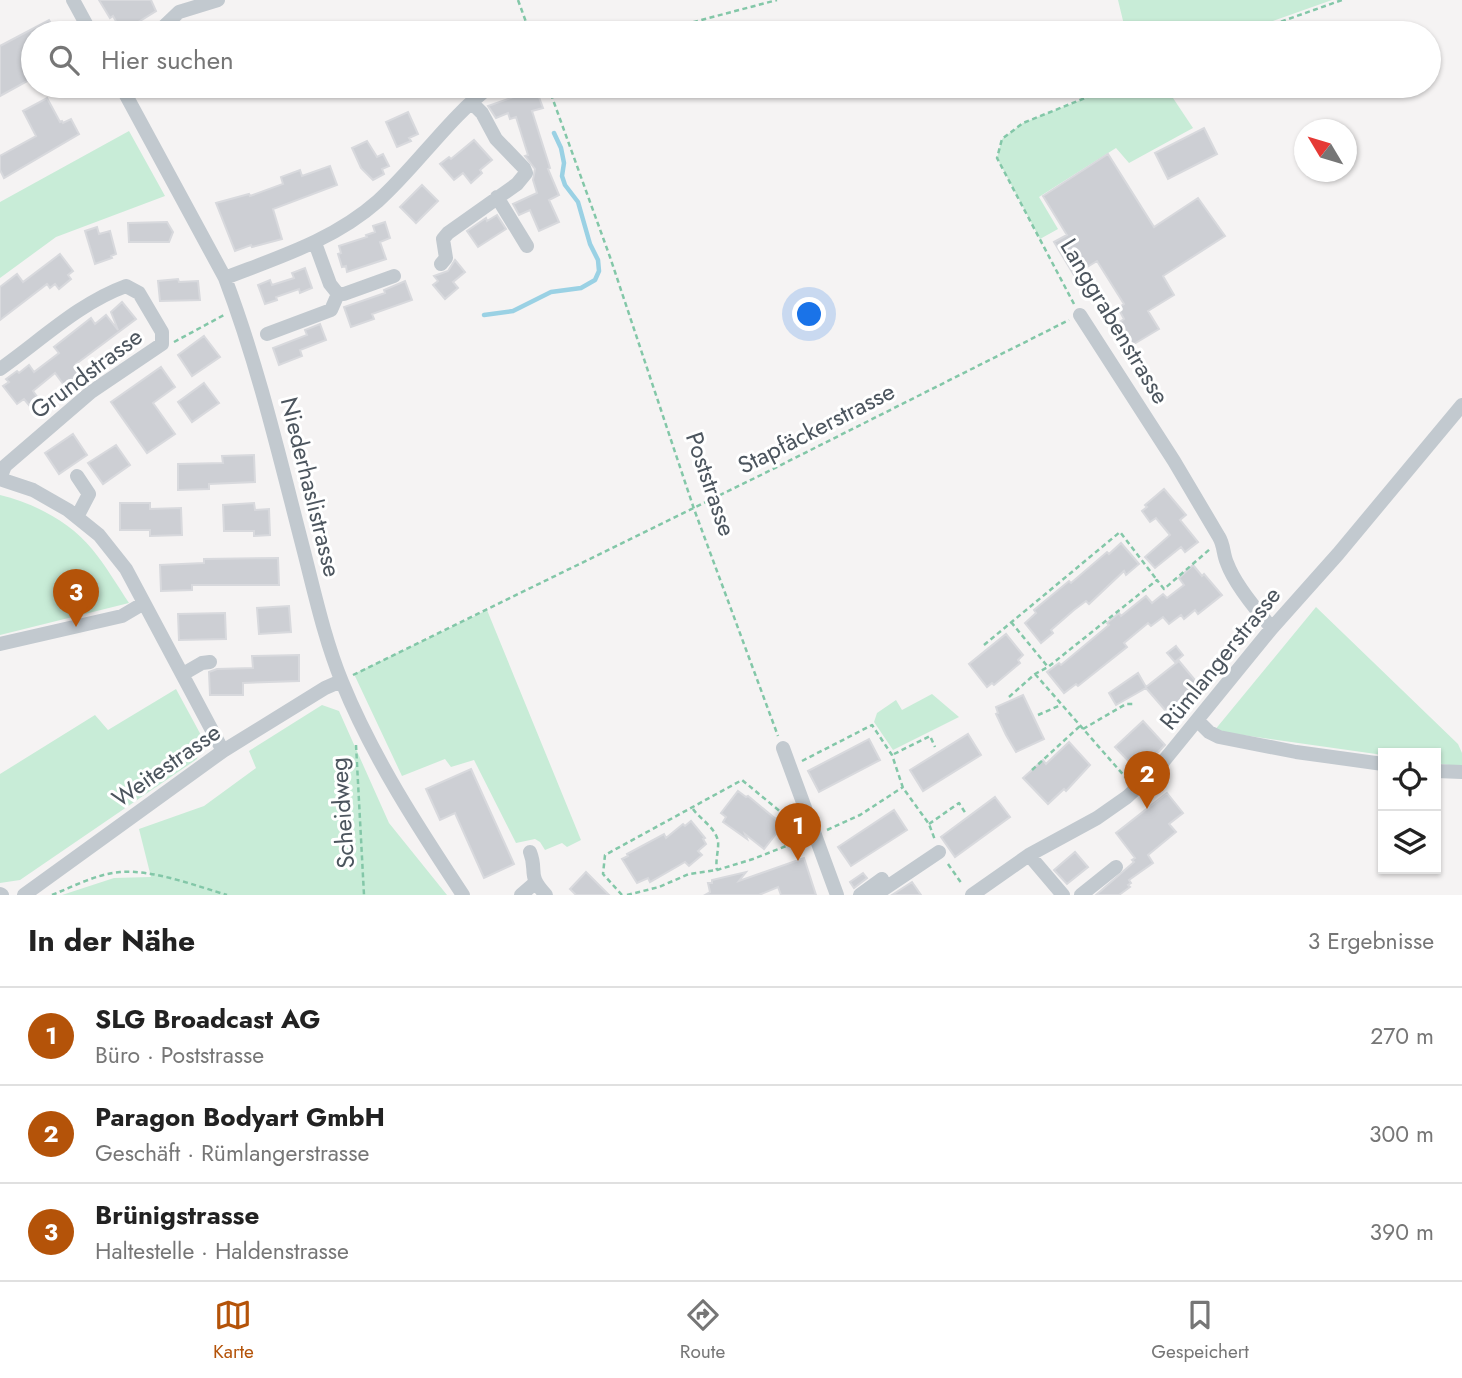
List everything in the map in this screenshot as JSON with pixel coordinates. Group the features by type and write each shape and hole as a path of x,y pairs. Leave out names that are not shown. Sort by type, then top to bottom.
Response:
{"street":[{"path":"170,21 179,12 218,0"},
{"path":"75,1 85,21"},
{"name":"Niederhaslistrasse","path":"128,98 225,278 237,310 266,402 322,622 341,681 365,733 409,814 463,895"},
{"path":"225,278 327,238 377,202 478,98"},
{"path":"442,264 446,258 443,239 448,233 522,180 526,173 496,139 482,113 472,103"},
{"path":"497,197 527,246"},
{"path":"315,243 330,284 338,294"},
{"path":"338,294 394,276"},
{"name":"Grundstrasse","path":"0,478 5,466 92,392 162,344 162,332 139,293 126,286 110,291 1,366"},
{"path":"267,334 331,310 338,294"},
{"name":"Langgrabenstrasse","path":"1080,315 1223,542 1227,566 1272,628"},
{"name":"Rümlangerstrasse","path":"975,892 1029,855 1127,797 1158,768 1272,628 1338,554 1462,405"},
{"path":"77,476 89,494 77,517"},
{"path":"0,478 33,490 77,517 99,535 113,552 126,569 223,751"},
{"path":"0,644 122,616 144,603"},
{"path":"183,674 202,663 210,662"},
{"name":"Weitestrasse","path":"24,895 223,751 325,688 341,681"},
{"path":"1198,721 1219,737 1296,752 1378,763"},
{"path":"783,748 836,895"},
{"path":"1441,771 1462,772"},
{"path":"530,852 533,860 532,874 546,895"},
{"path":"875,895 939,852"},
{"path":"1029,855 1063,895"},
{"path":"1081,895 1116,867"},
{"path":"860,895 883,878"},
{"path":"521,895 536,882"}],"path":[{"path":"519,0 526,21"},
{"path":"697,21 777,0"},
{"path":"1283,21 1342,0"},
{"name":"Poststrasse","path":"552,98 610,257 694,509 783,748"},
{"name":"Langgrabenstrasse","path":"1080,315 997,158 1002,139 1023,123 1085,98"},
{"path":"162,344 167,346 226,313 237,310"},
{"name":"Stapfäckerstrasse","path":"341,681 694,509 1080,315"},
{"path":"984,645 1120,532 1164,589 1216,544 1223,542"},
{"path":"1009,697 1157,580"},
{"path":"1011,622 1048,667"},
{"path":"1035,674 1130,783"},
{"path":"1032,770 1082,728 1126,704 1134,704"},
{"path":"1038,715 1062,705"},
{"path":"789,765 805,760 872,725 892,755 903,787 929,824 939,852 975,892"},
{"name":"Scheidweg","path":"364,895 355,742 365,733"},
{"path":"892,755 930,736 935,747"},
{"path":"622,895 603,874 605,855 742,780 782,813 795,843"},
{"path":"627,895 659,887 689,874 717,870 795,843 860,815 903,787"},
{"path":"929,824 959,803 966,814"},
{"path":"782,813 804,805"},
{"path":"693,808 718,841 715,859 717,870"},
{"path":"52,895 87,881 121,872 162,876 227,895"}],"green space":[{"path":"1118,0 1332,0 1273,21 1123,21"},
{"path":"1086,98 1173,98 1193,128 1129,163 1116,148 1039,197 1058,229 1040,239 997,158 1002,139 1023,123"},
{"path":"129,131 165,196 56,237 0,278 0,202"},
{"path":"0,495 38,508 73,530 97,555 129,603 0,635"},
{"path":"1316,607 1458,744 1462,753 1462,767 1441,764 1441,748 1378,748 1378,754 1214,731"},
{"path":"487,610 581,840 567,847 562,843 545,850 535,839 516,843 474,760 451,767 445,759 402,776 354,674"},
{"path":"176,689 202,737 197,759 20,880 0,883 0,774 95,715 108,730"},
{"path":"932,694 959,717 893,750 874,722 877,713 896,700 902,710"},
{"path":"322,705 339,711 389,823 447,895 62,895 114,878 151,877 139,829 204,806 256,768 249,751"}],"building":[{"path":"99,0 151,0 156,11 140,21 116,21 113,16 110,18"},
{"path":"21,35 21,85 0,96 0,46"},
{"path":"47,98 60,122 71,119 79,134 4,178 0,170 0,156 36,136 23,111"},
{"path":"511,98 539,98 543,108 532,111 550,168 548,169 559,195 549,200 559,222 539,231 530,210 519,215 513,204 537,193 533,180 535,169 525,156 528,155 516,117 510,119 508,113 496,118 488,106"},
{"path":"408,112 418,134 409,138 411,141 397,147 386,122"},
{"path":"1204,128 1217,154 1168,179 1155,153"},
{"path":"474,140 492,160 480,170 482,173 471,183 463,173 454,180 440,164 449,157 451,159"},
{"path":"367,141 377,157 383,154 389,166 382,169 384,174 373,180 361,168 352,148"},
{"path":"1108,154 1154,227 1198,198 1225,236 1163,276 1174,295 1148,311 1159,329 1129,347 1115,325 1124,319 1118,308 1124,304 1097,261 1074,275 1054,242 1067,235 1043,196"},
{"path":"330,166 337,185 273,209 282,239 235,251 216,203 249,194 250,196 283,184 281,177 300,170 302,176"},
{"path":"422,185 438,201 416,223 400,207"},
{"path":"497,215 506,229 478,247 467,231 486,218 487,221"},
{"path":"167,222 173,232 169,242 129,242 128,223"},
{"path":"385,222 390,238 380,242 386,259 347,272 346,266 342,267 338,254 341,253 339,246 367,237 366,235 375,232 373,226"},
{"path":"97,227 99,234 110,231 116,254 95,264 85,231"},
{"path":"60,254 73,271 68,275 71,279 59,289 55,284 50,288 47,284 0,320 0,287 17,274 23,282"},
{"path":"455,260 465,272 453,282 458,288 445,299 433,285 438,281 434,276 448,271"},
{"path":"305,268 312,288 300,293 299,289 265,304 258,285 270,280 272,285 294,278 292,273"},
{"path":"178,279 179,282 198,281 200,300 160,301 158,281"},
{"path":"405,281 412,300 372,314 374,319 351,327 344,307 385,293 384,290"},
{"path":"122,302 136,319 76,364 81,371 64,385 55,373 33,391 38,398 29,405 24,399 17,404 3,386 9,382 6,379 29,365 34,372 59,353 54,347 91,318 95,324 106,315 118,330 111,312"},
{"path":"320,324 326,340 300,350 302,356 279,365 273,348 307,335 305,330"},
{"path":"204,336 220,357 192,376 178,355"},
{"path":"161,367 175,387 153,403 175,434 147,453 111,402"},
{"path":"204,383 219,403 192,422 178,402"},
{"path":"73,434 87,455 59,474 45,453"},
{"path":"116,445 130,465 103,484 88,463"},
{"path":"254,455 255,482 209,484 209,489 178,490 178,464 223,463 222,456"},
{"path":"1164,489 1186,515 1180,520 1198,542 1185,552 1181,547 1155,568 1145,557 1170,535 1156,518 1150,522 1142,511 1147,507 1145,505"},
{"path":"120,503 150,503 150,509 181,508 182,535 150,536 150,530 120,530"},
{"path":"254,503 255,510 269,509 270,535 254,536 254,531 224,531 223,505"},
{"path":"1121,543 1139,564 1126,575 1124,571 1089,604 1086,601 1074,610 1051,630 1053,633 1041,643 1025,623 1036,613 1034,610"},
{"path":"278,558 279,585 192,585 192,590 161,591 160,565 204,563 204,559"},
{"path":"1193,565 1222,595 1198,614 1195,610 1184,619 1181,615 1169,624 1163,617 1151,626 1148,623 1124,643 1127,647 1078,686 1076,684 1064,693 1047,672 1059,663 1061,665 1109,625 1107,623 1119,613 1121,616 1146,596 1152,603 1163,594 1167,598 1184,585 1179,578"},
{"path":"289,606 291,632 259,634 257,608"},
{"path":"225,613 226,639 179,640 178,614"},
{"path":"1006,634 1023,655 1018,660 1020,663 994,685 992,683 987,687 969,664"},
{"path":"1176,646 1183,655 1175,662 1167,653"},
{"path":"299,655 299,681 243,683 243,695 210,695 209,672 217,669 253,668 252,656"},
{"path":"1179,661 1204,691 1172,718 1146,688 1116,705 1109,693 1138,673 1146,687"},
{"path":"1023,695 1044,739 1016,752 996,714 996,707"},
{"path":"1143,721 1165,745 1139,772 1115,747"},
{"path":"968,734 981,755 923,791 910,770"},
{"path":"869,739 880,760 819,792 808,771"},
{"path":"1069,742 1090,765 1066,791 1064,789 1048,804 1023,778 1043,760 1046,764"},
{"path":"471,769 514,864 484,878 455,813 440,820 426,789"},
{"path":"738,791 783,825 764,849 723,822 726,817 721,813"},
{"path":"1167,793 1183,813 1169,824 1176,832 1148,855 1153,863 1129,880 1130,887 1119,895 1096,895 1134,862 1132,860 1135,858 1116,833"},
{"path":"995,797 1010,817 955,857 941,837"},
{"path":"894,810 907,830 851,866 838,847"},
{"path":"691,821 705,838 703,839 706,844 698,851 702,855 689,866 685,862 650,882 648,878 637,883 622,859 664,834 666,838"},
{"path":"1075,852 1088,867 1067,884 1054,870"},
{"path":"804,858 816,895 781,895 778,887 759,895 705,895 710,892 708,883 712,883 712,880 746,872 739,881"},
{"path":"586,872 609,895 576,895 570,889"},
{"path":"863,873 867,878 854,888 850,882"},
{"path":"912,882 921,895 892,895"}],"waterway":[{"path":"484,315 513,311 551,292 581,288 595,280 599,271 598,260 590,244 578,202 565,185 562,176 564,163 554,133"}],"place":[{"name":"Brünigstrasse","path":"76,627"},
{"name":"Paragon Bodyart GmbH","path":"1147,809"},
{"name":"SLG Broadcast AG","path":"798,861"}]}
